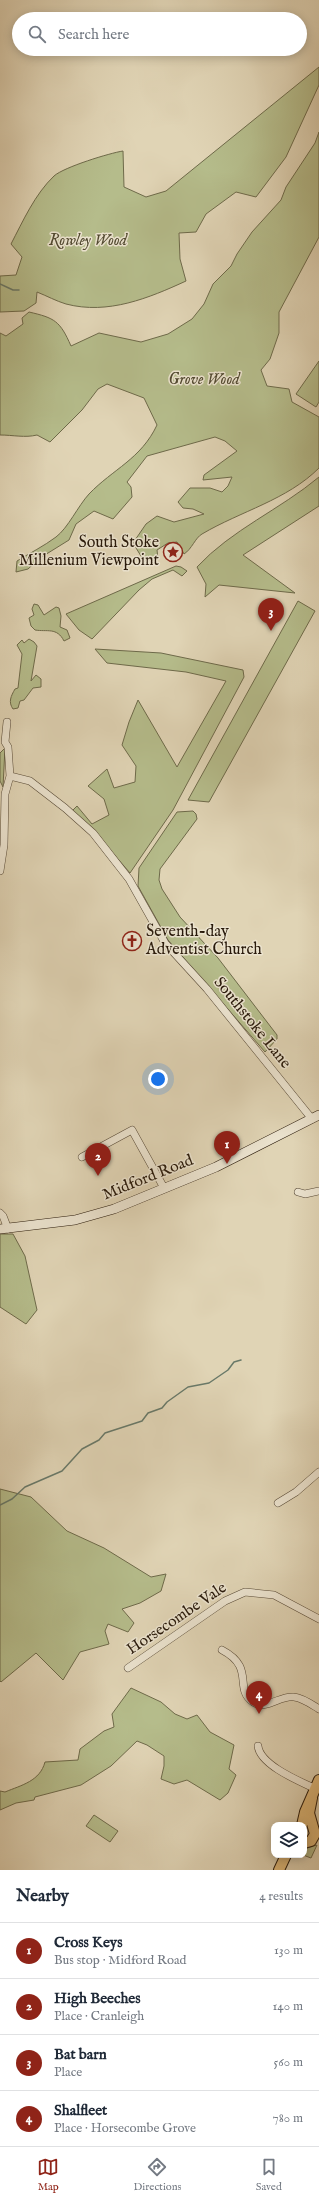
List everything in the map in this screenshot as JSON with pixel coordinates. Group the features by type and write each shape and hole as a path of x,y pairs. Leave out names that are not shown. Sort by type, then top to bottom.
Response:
{"main road":[{"name":"Midford Road","path":"4,1229 75,1220 95,1215 216,1166 316,1118"},
{"path":"309,1842 315,1837 310,1829 315,1789"},
{"path":"279,1870 285,1858"}],"street":[{"path":"0,871 4,846 5,794 10,776 8,747 2,744 6,722"},
{"name":"Southstoke Lane","path":"10,776 30,781 65,808 93,834 129,880 165,943 207,989 316,1118"},
{"path":"0,784 5,794"},
{"path":"82,1156 132,1130 164,1188"},
{"path":"298,1192 305,1194 319,1191"},
{"path":"0,1213 3,1216 4,1229"},
{"path":"278,1503 296,1492 319,1472"},
{"name":"Horsecombe Vale","path":"128,1668 232,1597 245,1592 274,1595 319,1619"},
{"path":"222,1650 236,1659 243,1672 244,1690 246,1696 254,1703 264,1705 284,1697 294,1697 319,1708"},
{"path":"258,1746 259,1754 264,1760 294,1779 315,1789"}],"green space":[{"name":"Rowley Wood","path":"319,67 319,85 286,157 256,197 236,192 206,214 196,232 179,233 180,259 186,281 143,299 113,306 82,307 66,304 37,292 36,303 24,311 0,312 0,276 16,275 22,257 11,244 35,199 47,183 59,172 98,157 123,151 124,187 146,197 166,191"},
{"name":"Grove Wood","path":"319,132 319,237 279,312 279,333 270,359 261,370 267,386 289,389 292,402 319,417 319,468 293,489 202,534 184,554 177,542 168,543 157,550 158,559 144,561 133,543 146,524 157,516 174,522 204,514 193,509 183,508 178,502 190,488 210,488 222,492 228,486 232,477 203,480 204,475 237,451 225,441 215,437 147,456 127,482 131,487 132,497 113,519 94,511 76,524 69,540 40,558 28,569 16,572 17,561 56,537 69,523 89,494 143,447 157,425 144,398 107,384 98,389 82,410 50,442 37,435 0,435 0,333 6,336 23,324 22,318 29,312 45,316 56,322 60,326 71,346 99,333 141,342 168,334 192,319 204,304 213,284 231,266 237,254 252,232 281,200 286,187 315,143"},
{"path":"319,361 319,402 316,407 296,394"},
{"path":"319,477 319,506 243,555 295,593 219,585 205,597 206,584 197,567 225,542 304,489"},
{"path":"176,566 187,571 182,576 173,570 152,579 139,590 92,639 79,630 66,614"},
{"path":"298,601 315,611 209,802 188,800"},
{"path":"34,604 38,605 44,615 56,607 59,608 61,616 60,627 67,630 70,638 64,641 55,632 35,630 31,626 29,618 34,615 32,609"},
{"path":"29,639 37,646 31,681 36,675 41,679 41,687 33,688 24,700 20,701 18,708 13,709 11,699 15,689 18,688 22,654 17,645 22,640 24,643"},
{"path":"95,649 161,653 243,670 244,677 173,810 130,873 93,830 72,811 77,806 92,824 109,815 104,799 88,786 107,769 114,788 135,782 136,766 122,745 138,700 177,767 226,681 186,672 107,663"},
{"path":"5,748 3,787 0,781 0,753"},
{"path":"193,811 196,814 197,819 160,869 159,880 162,889 180,917 218,958 277,1035 277,1039 265,1052 168,940 138,886 139,868 177,812"},
{"path":"0,1234 13,1234 25,1256 37,1310 26,1324 0,1307"},
{"path":"0,1489 31,1497 67,1531 104,1548 151,1577 166,1574 161,1591 140,1603 122,1609 134,1623 128,1632 108,1624 105,1631 109,1644 80,1652 63,1680 36,1653 1,1682 0,1681"},
{"path":"131,1688 161,1702 175,1714 187,1719 197,1715 210,1732 234,1745 229,1769 236,1775 228,1793 220,1800 187,1780 174,1784 161,1779 164,1766 164,1756 147,1745 137,1741 111,1766 81,1785 35,1797 34,1800 16,1803 0,1810 0,1791 5,1792 30,1782 39,1774 45,1762 78,1760 80,1749 104,1731 114,1727 112,1714"},
{"path":"94,1815 118,1831 110,1842 86,1826"},
{"path":"317,1845 311,1858 307,1856 307,1848"}],"waterway":[{"path":"0,284 13,290 19,290"},
{"path":"0,1505 12,1499 25,1487 62,1471 82,1449 99,1440 105,1433 142,1421 148,1413 162,1408 167,1402 188,1387 209,1383 228,1370 234,1362 241,1360"}],"place":[{"name":"South Stoke Millenium Viewpoint","path":"173,552"},
{"name":"Bat barn","path":"271,631"},
{"name":"Seventh-day Adventist Church","path":"132,941"},
{"name":"Cross Keys","path":"227,1164"},
{"name":"High Beeches","path":"98,1176"},
{"name":"Shalfleet","path":"259,1714"}]}
